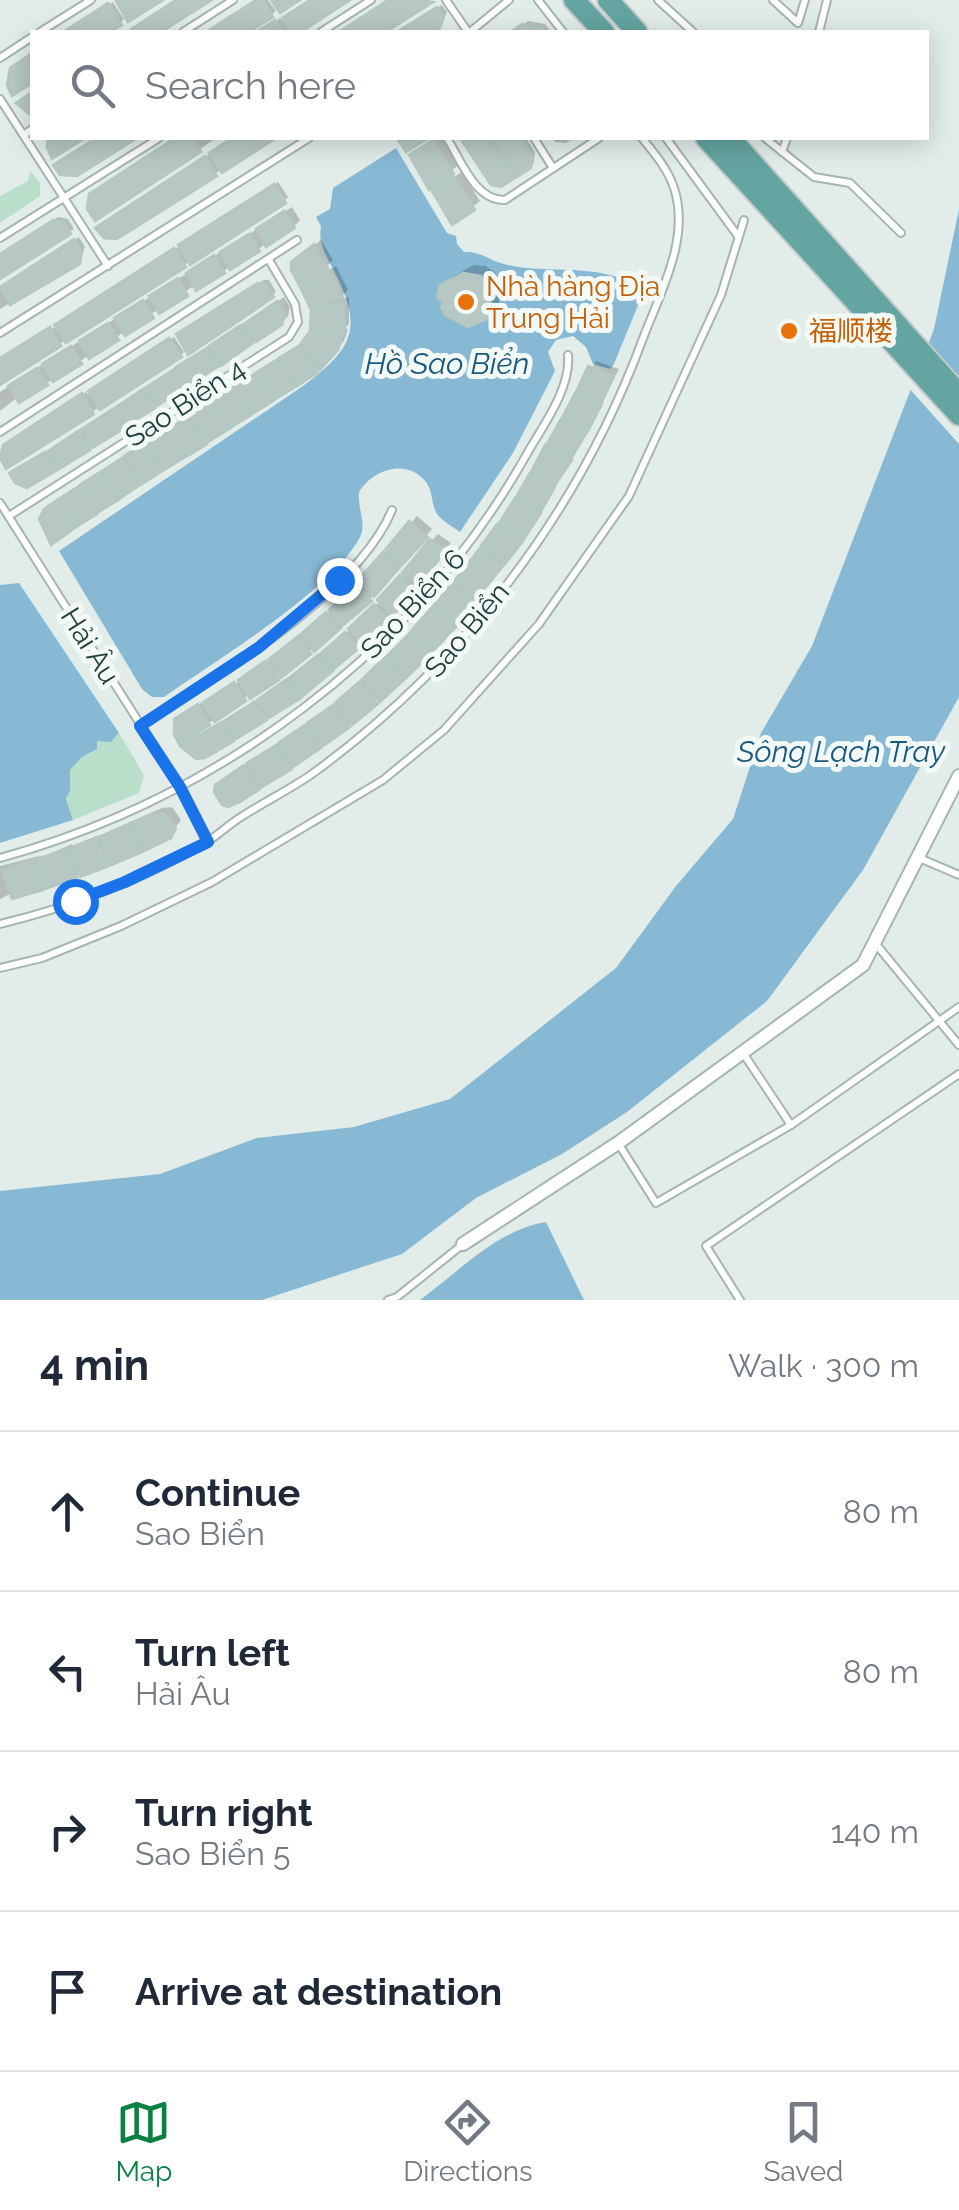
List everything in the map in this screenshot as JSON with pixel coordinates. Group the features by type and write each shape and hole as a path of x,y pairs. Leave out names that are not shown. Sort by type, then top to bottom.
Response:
{"main road":[{"path":"574,0 602,30"},
{"path":"608,0 635,30"},
{"path":"708,140 959,415"},
{"path":"732,140 959,394"}],"street":[{"path":"462,1244 618,1143 864,964 959,776"}],"lane":[{"path":"43,30 91,0"},
{"path":"186,30 233,0"},
{"path":"323,30 371,0"},
{"path":"446,0 468,30"},
{"path":"472,30 509,0"},
{"path":"538,0 560,30"},
{"path":"658,0 691,30"},
{"path":"773,0 798,23"},
{"path":"796,30 804,0"},
{"path":"820,30 827,0"},
{"path":"0,58 30,38"},
{"path":"0,98 108,266"},
{"path":"24,135 30,130"},
{"path":"0,238 156,140"},
{"path":"0,333 306,140"},
{"path":"447,140 482,194 493,200 505,200 597,140"},
{"path":"535,140 552,168"},
{"name":"Sao Biển","path":"0,924 125,882 208,842 238,818 308,777 417,688 466,634 534,549 588,463 626,385 662,293 678,234 675,190 643,140"},
{"path":"667,140 738,237"},
{"path":"767,140 814,177 850,183 901,233"},
{"path":"782,152 786,140"},
{"path":"0,968 42,958 89,939 212,882 384,780 444,730 539,624 629,496 721,295 744,220"},
{"path":"0,432 297,240"},
{"name":"Sao Biển 4","path":"9,516 289,337 298,322 296,304 269,260"},
{"name":"Sao Biển 6","path":"0,858 82,830 180,787 282,724 334,685 399,626 470,542 516,474 566,378 568,355"},
{"name":"Hải Âu","path":"0,502 180,787 208,842"},
{"path":"140,726 258,648 315,603 362,556 392,510"},
{"path":"916,856 959,876"},
{"path":"874,942 959,1045"},
{"path":"618,1143 656,1203 791,1126 959,1007"},
{"path":"742,1052 791,1126"},
{"path":"740,1300 706,1246 959,1074"},
{"path":"388,1300 397,1297 462,1244"}],"green space":[{"path":"30,171 40,183 40,196 0,223 0,196 28,181"},
{"path":"119,733 144,775 139,793 73,820 66,799 70,770 96,749 97,741 115,738"}],"water":[{"name":"Hồ Sao Biển","path":"396,148 447,233 456,236 464,252 525,268 597,272 614,276 643,293 614,364 610,369 593,364 586,347 573,336 556,340 548,352 555,371 513,453 460,532 438,515 426,482 418,475 400,469 381,472 359,492 363,527 360,537 325,579 271,623 164,697 152,697 142,689 59,551 303,386 334,360 349,335 351,322 343,289 323,248 316,217 330,209 333,188"},
{"name":"Sông Lạch Tray","path":"959,209 959,697 863,870 767,1001 627,1112 562,1154 476,1198 402,1254 262,1300 0,1300 0,1191 160,1174 257,1138 354,1127 450,1099 616,968 676,886 733,819 761,733 812,646 934,329"},
{"path":"19,583 119,733 111,742 97,741 97,749 70,770 66,799 73,820 0,843 0,585"},
{"path":"546,1222 584,1300 420,1300 511,1233"}],"pier":[{"path":"924,341 959,381 959,444 907,386"}],"building":[{"path":"118,0 163,0 128,22"},
{"path":"176,0 212,0 164,30 131,29"},
{"path":"256,0 263,0 273,17 252,30 209,30"},
{"path":"271,0 300,0 280,13"},
{"path":"310,0 350,0 304,30 289,30 282,18"},
{"path":"388,0 433,2 389,30 342,30"},
{"path":"108,3 122,25 114,30 66,30"},
{"path":"437,7 444,17 439,30 400,30"},
{"path":"275,20 282,30 259,30"},
{"path":"522,24 543,30 514,30"},
{"path":"30,54 30,84 12,96 7,85 10,68"},
{"path":"30,93 30,114 29,114 16,103"},
{"path":"48,140 82,140 52,159"},
{"path":"93,140 134,140 77,176 60,175 53,165"},
{"path":"172,140 193,140 201,152 95,221 87,209 89,194"},
{"path":"229,140 273,140 222,173 209,153"},
{"path":"398,140 426,140 406,152"},
{"path":"433,140 454,174 429,190 409,155"},
{"path":"461,140 490,140 515,178 501,187 491,185"},
{"path":"494,140 521,140 533,157 531,168 517,177"},
{"path":"205,156 217,176 117,239 104,238 95,228"},
{"path":"454,177 475,210 452,225 432,191"},
{"path":"274,184 286,203 190,265 178,245"},
{"path":"284,211 295,228 266,247 256,229"},
{"path":"53,220 64,222 71,234 0,279 0,254"},
{"path":"249,234 260,251 230,270 220,252"},
{"path":"74,239 82,252 80,264 10,305 0,287"},
{"path":"314,244 328,268 300,287 291,262"},
{"path":"174,248 186,267 66,343 54,325"},
{"path":"214,255 225,273 196,291 186,273"},
{"path":"330,270 343,298 311,310 301,289"},
{"name":"Nhà hàng Địa Trung Hải","path":"463,273 481,276 491,294 489,318 468,327 445,315 437,296 440,285"},
{"path":"178,278 188,296 159,314 149,296"},
{"path":"258,283 265,283 274,297 188,355 176,334"},
{"path":"143,300 154,318 125,336 114,318"},
{"path":"277,301 285,314 282,325 256,342 244,324"},
{"path":"344,302 344,333 310,329 311,311"},
{"path":"108,323 119,340 89,359 79,341"},
{"path":"241,325 253,343 221,366 209,346"},
{"path":"50,327 61,346 0,385 0,358"},
{"path":"310,331 343,335 338,350 319,371 301,343"},
{"path":"169,338 182,357 100,410 88,391"},
{"path":"300,345 317,373 297,386 279,358"},
{"path":"71,346 82,364 53,382 42,364"},
{"path":"207,348 219,366 188,386 176,367"},
{"path":"278,359 295,387 274,400 257,372"},
{"path":"588,366 614,376 602,402 576,392"},
{"path":"37,368 48,385 19,403 8,386"},
{"path":"176,368 188,386 157,406 145,388"},
{"path":"256,373 273,401 252,414 235,386"},
{"path":"233,387 251,415 230,428 213,400"},
{"path":"143,389 155,408 124,427 113,409"},
{"path":"82,393 94,414 6,469 0,458 3,445"},
{"path":"575,393 602,404 588,431 562,418"},
{"path":"211,401 229,429 208,442 191,414"},
{"path":"111,410 123,429 92,448 80,430"},
{"path":"189,416 207,444 186,457 169,429"},
{"path":"561,419 587,432 572,457 547,444"},
{"path":"167,429 185,457 164,470 147,442"},
{"path":"78,431 90,450 59,469 48,451"},
{"path":"145,443 162,471 142,484 124,456"},
{"path":"545,445 572,460 555,485 531,472"},
{"path":"45,452 57,470 27,488 15,483 9,473"},
{"path":"122,458 140,485 119,499 102,471"},
{"path":"100,472 118,500 97,513 80,485"},
{"path":"530,473 555,487 541,511 516,497"},
{"path":"79,486 97,514 76,527 59,499"},
{"path":"515,498 541,513 524,539 499,523"},
{"path":"57,500 75,528 51,545 39,519 44,509"},
{"path":"409,521 428,537 401,566 385,550"},
{"path":"497,524 523,541 505,564 481,546"},
{"path":"430,539 446,550 419,586 402,573"},
{"path":"480,548 503,566 477,598 455,580"},
{"path":"383,552 399,568 374,597 358,580"},
{"path":"400,575 416,591 392,616 377,600"},
{"path":"453,582 476,600 458,625 434,605"},
{"path":"356,583 372,601 342,626 329,610"},
{"path":"374,604 390,621 363,645 348,629"},
{"path":"433,606 457,626 433,651 411,631"},
{"path":"326,612 341,628 314,652 300,635"},
{"path":"345,632 359,648 334,669 320,654"},
{"path":"410,633 432,653 406,678 386,657"},
{"path":"298,636 311,654 281,678 268,660"},
{"path":"318,655 333,671 303,696 289,678"},
{"path":"384,658 405,679 380,702 361,680"},
{"path":"265,661 279,680 250,699 238,680"},
{"path":"287,679 301,698 269,718 257,700"},
{"path":"234,682 246,701 215,722 202,703"},
{"path":"359,682 378,704 352,725 335,703"},
{"path":"254,702 267,720 236,739 224,721"},
{"path":"198,704 210,725 179,744 174,735 174,719"},
{"path":"333,705 350,727 323,746 307,723"},
{"path":"222,722 234,741 205,758 196,759 180,746"},
{"path":"305,725 321,748 293,767 278,743"},
{"path":"276,745 292,769 262,787 247,763"},
{"path":"244,765 260,789 240,802 222,805 214,792 215,785"},
{"path":"154,813 165,813 176,828 171,838 144,851 131,823"},
{"path":"129,824 142,852 111,865 100,837"},
{"path":"97,837 109,866 80,877 68,849"},
{"path":"66,849 77,878 45,889 34,860"},
{"path":"32,860 43,890 12,899 2,870"}],"place":[{"name":"Nhà hàng Địa Trung Hải","path":"466,302"},
{"name":"福顺楼","path":"789,331"}],"route":[{"path":"75,901 166,864 208,842 180,787 140,726 258,648 339,580"}]}
